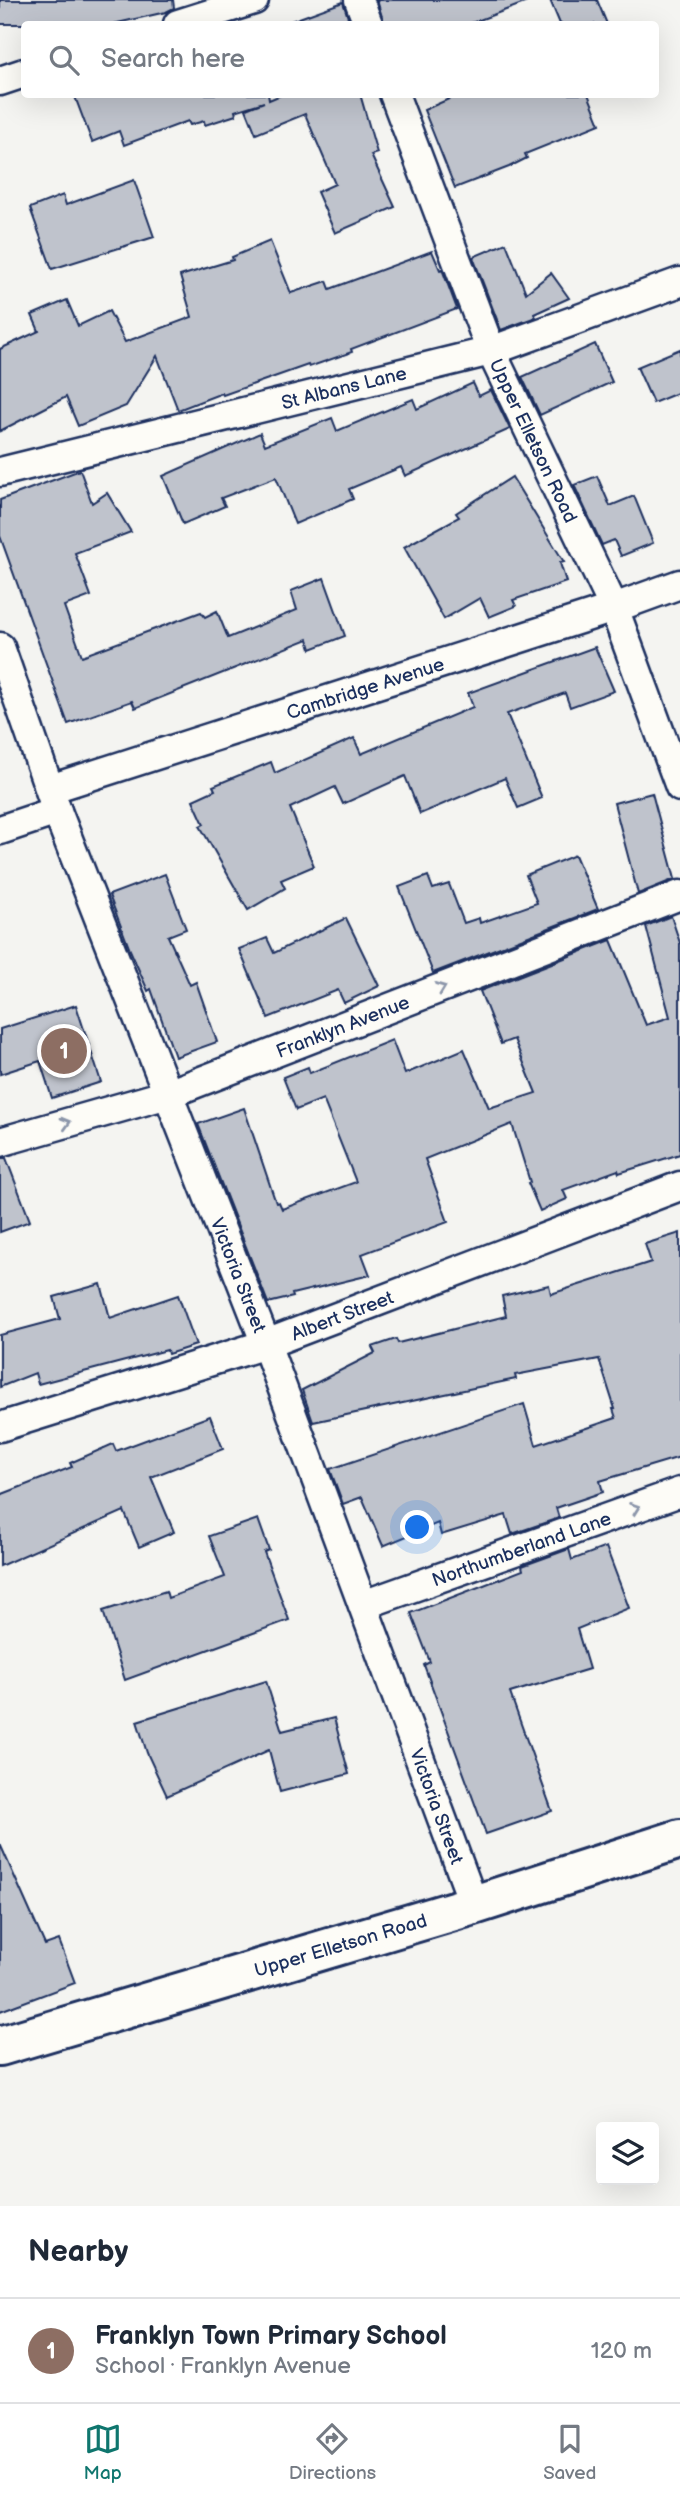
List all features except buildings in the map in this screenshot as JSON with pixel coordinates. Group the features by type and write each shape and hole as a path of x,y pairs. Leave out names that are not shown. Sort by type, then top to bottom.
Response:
{"street":[{"path":"188,21 254,0"},
{"path":"359,0 367,21"},
{"path":"0,81 21,75"},
{"name":"Upper Elletson Road","path":"396,98 491,351 614,608 680,787"},
{"name":"St Albans Lane","path":"0,472 491,351 680,282"},
{"name":"Cambridge Avenue","path":"0,830 54,800 680,584"},
{"name":"Victoria Street","path":"0,647 54,800 266,1344 474,1905"},
{"name":"Franklyn Avenue","path":"0,1142 168,1094 680,895"},
{"name":"Albert Street","path":"0,1427 266,1344 680,1186"},
{"name":"Northumberland Lane","path":"363,1605 680,1492"},
{"name":"Upper Elletson Road","path":"0,2046 474,1905 680,1839"}],"place":[{"name":"Franklyn Town Primary School","path":"64,1051"}]}
